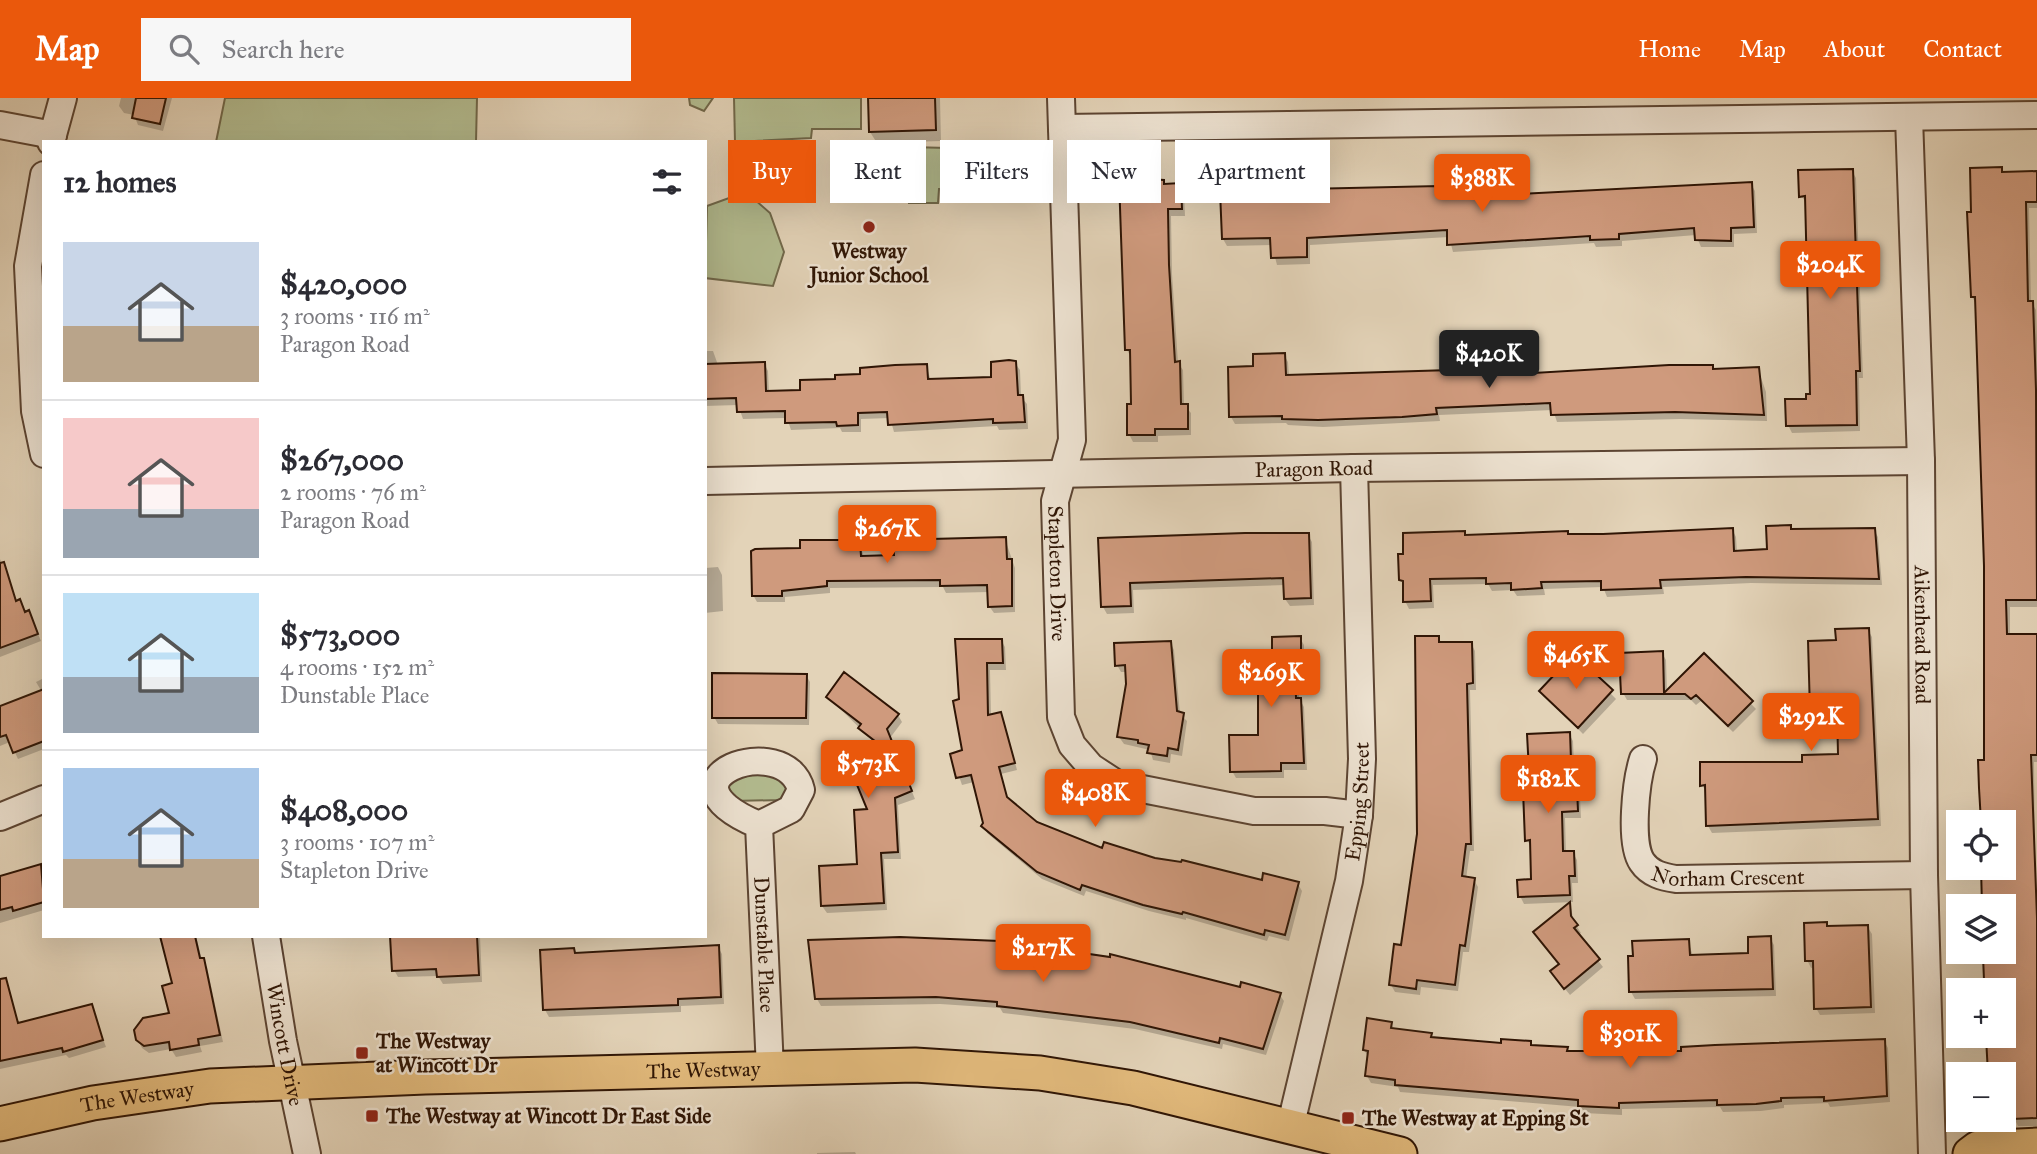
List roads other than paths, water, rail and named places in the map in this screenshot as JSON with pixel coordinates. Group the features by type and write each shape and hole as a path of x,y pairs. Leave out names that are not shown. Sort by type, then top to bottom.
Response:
{"main road":[{"name":"The Westway","path":"0,1124 210,1086 915,1065 1040,1073 1170,1096 1400,1154"},
{"path":"1970,1154 1978,1148 2037,1145"}],"street":[{"path":"0,125 52,139 63,98"},
{"name":"Stapleton Drive","path":"1061,98 1072,440 1055,501 1061,717 1072,745 1091,767 1117,784 1254,811 1325,811 1359,815"},
{"path":"1062,128 2037,115"},
{"name":"Aikenhead Road","path":"1909,117 1922,461 1924,875 1932,1154"},
{"path":"42,186 28,266 35,411 42,444"},
{"name":"Paragon Road","path":"707,481 1354,468 1922,461"},
{"name":"Epping Street","path":"1290,1128 1349,881 1359,815 1362,759 1354,468"},
{"name":"Norham Crescent","path":"1643,760 1636,779 1637,852 1644,865 1654,873 1676,879 1924,875"},
{"path":"0,817 42,800"},
{"name":"Dunstable Place","path":"759,825 770,1069"},
{"name":"Wincott Drive","path":"266,938 307,1154"}],"place":[{"name":"Westway Junior School","path":"869,227"},
{"name":"The Westway at Wincott Dr","path":"362,1053"},
{"name":"The Westway at Wincott Dr East Side","path":"372,1116"},
{"name":"The Westway at Epping St","path":"1348,1118"}]}
